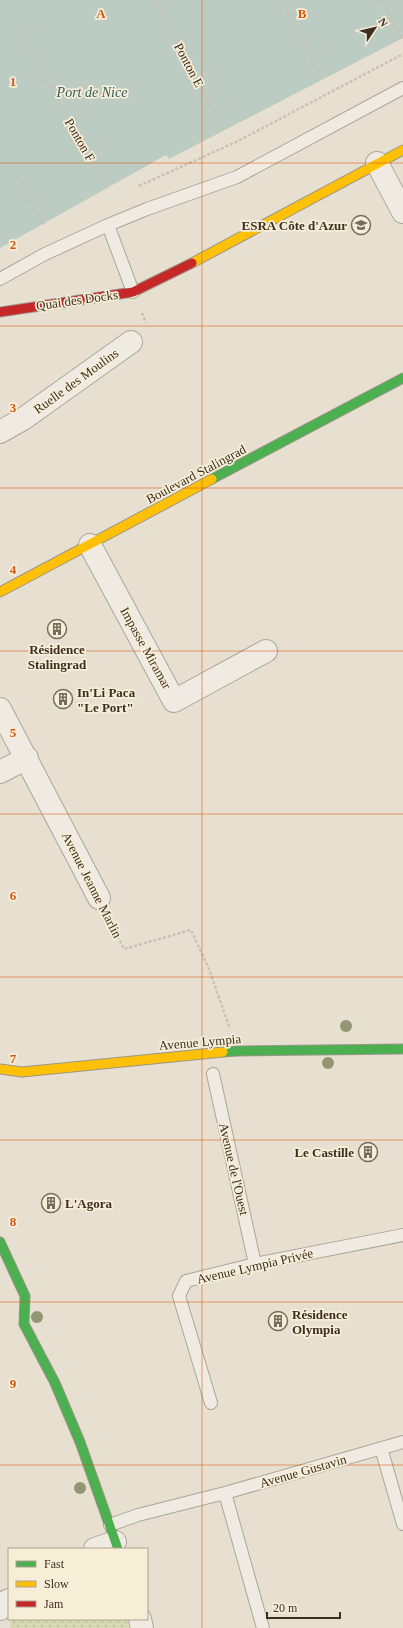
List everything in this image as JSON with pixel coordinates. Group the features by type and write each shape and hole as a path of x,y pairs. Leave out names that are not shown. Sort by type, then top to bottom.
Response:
{"street":[{"path":"133,292 180,269 403,150"},
{"path":"377,163 403,212"},
{"name":"Quai des Docks","path":"0,312 133,292"},
{"name":"Ruelle des Moulins","path":"0,432 23,419 131,342"},
{"name":"Boulevard Stalingrad","path":"0,592 403,378"},
{"name":"Impasse Miramar","path":"90,545 174,701 266,651"},
{"name":"Avenue Jeanne Marlin","path":"0,709 99,898"},
{"path":"0,772 27,758"},
{"name":"Avenue Lympia","path":"0,1069 22,1072 238,1051 403,1049"},
{"path":"0,1242 25,1296 24,1324 58,1390 80,1442 114,1538 97,1548"},
{"path":"0,1610 5,1602 8,1600"}],"lane":[{"path":"0,278 45,254 108,225 147,209 237,177 403,88"},
{"name":"Quai des Docks","path":"108,225 133,292"},
{"name":"Avenue de l'Ouest","path":"213,1074 255,1264"},
{"name":"Avenue Lympia Privée","path":"211,1403 179,1296 186,1281 255,1264 403,1235"},
{"name":"Avenue Gustavin","path":"114,1538 138,1515 225,1493 403,1442"},
{"path":"381,1448 403,1524"},
{"path":"225,1493 263,1628"}],"path":[{"name":"Ponton E","path":"155,0 223,130"},
{"path":"281,0 322,80"},
{"path":"382,0 402,38"},
{"name":"Ponton F","path":"16,28 108,189"},
{"path":"139,186 238,141 403,54"},
{"path":"19,178 44,224"},
{"name":"Avenue Jeanne Marlin","path":"99,898 124,949 191,930 209,969 238,1051"}],"green space":[{"path":"12,1620 127,1620 129,1628 11,1628 10,1624"}],"water":[{"name":"Port de Nice","path":"0,0 403,0 403,38 169,159 166,155 0,248"}],"traffic: fast":[{"path":"212,479 403,378"},
{"path":"223,1052 403,1049"},
{"path":"0,1242 25,1296 24,1324 55,1383 80,1442 118,1548"}],"traffic: slow":[{"path":"192,263 403,150"},
{"path":"0,592 212,479"},
{"path":"0,1069 22,1072 223,1052"}],"traffic: jam":[{"path":"0,312 133,292 192,263"}],"place":[{"name":"ESRA Côte d'Azur","path":"361,225"},
{"name":"Résidence Stalingrad","path":"57,629"},
{"name":"In'Li Paca \"Le Port\"","path":"63,699"},
{"name":"Le Castille","path":"368,1152"},
{"name":"L'Agora","path":"51,1203"},
{"name":"Résidence Olympia","path":"278,1321"}]}
